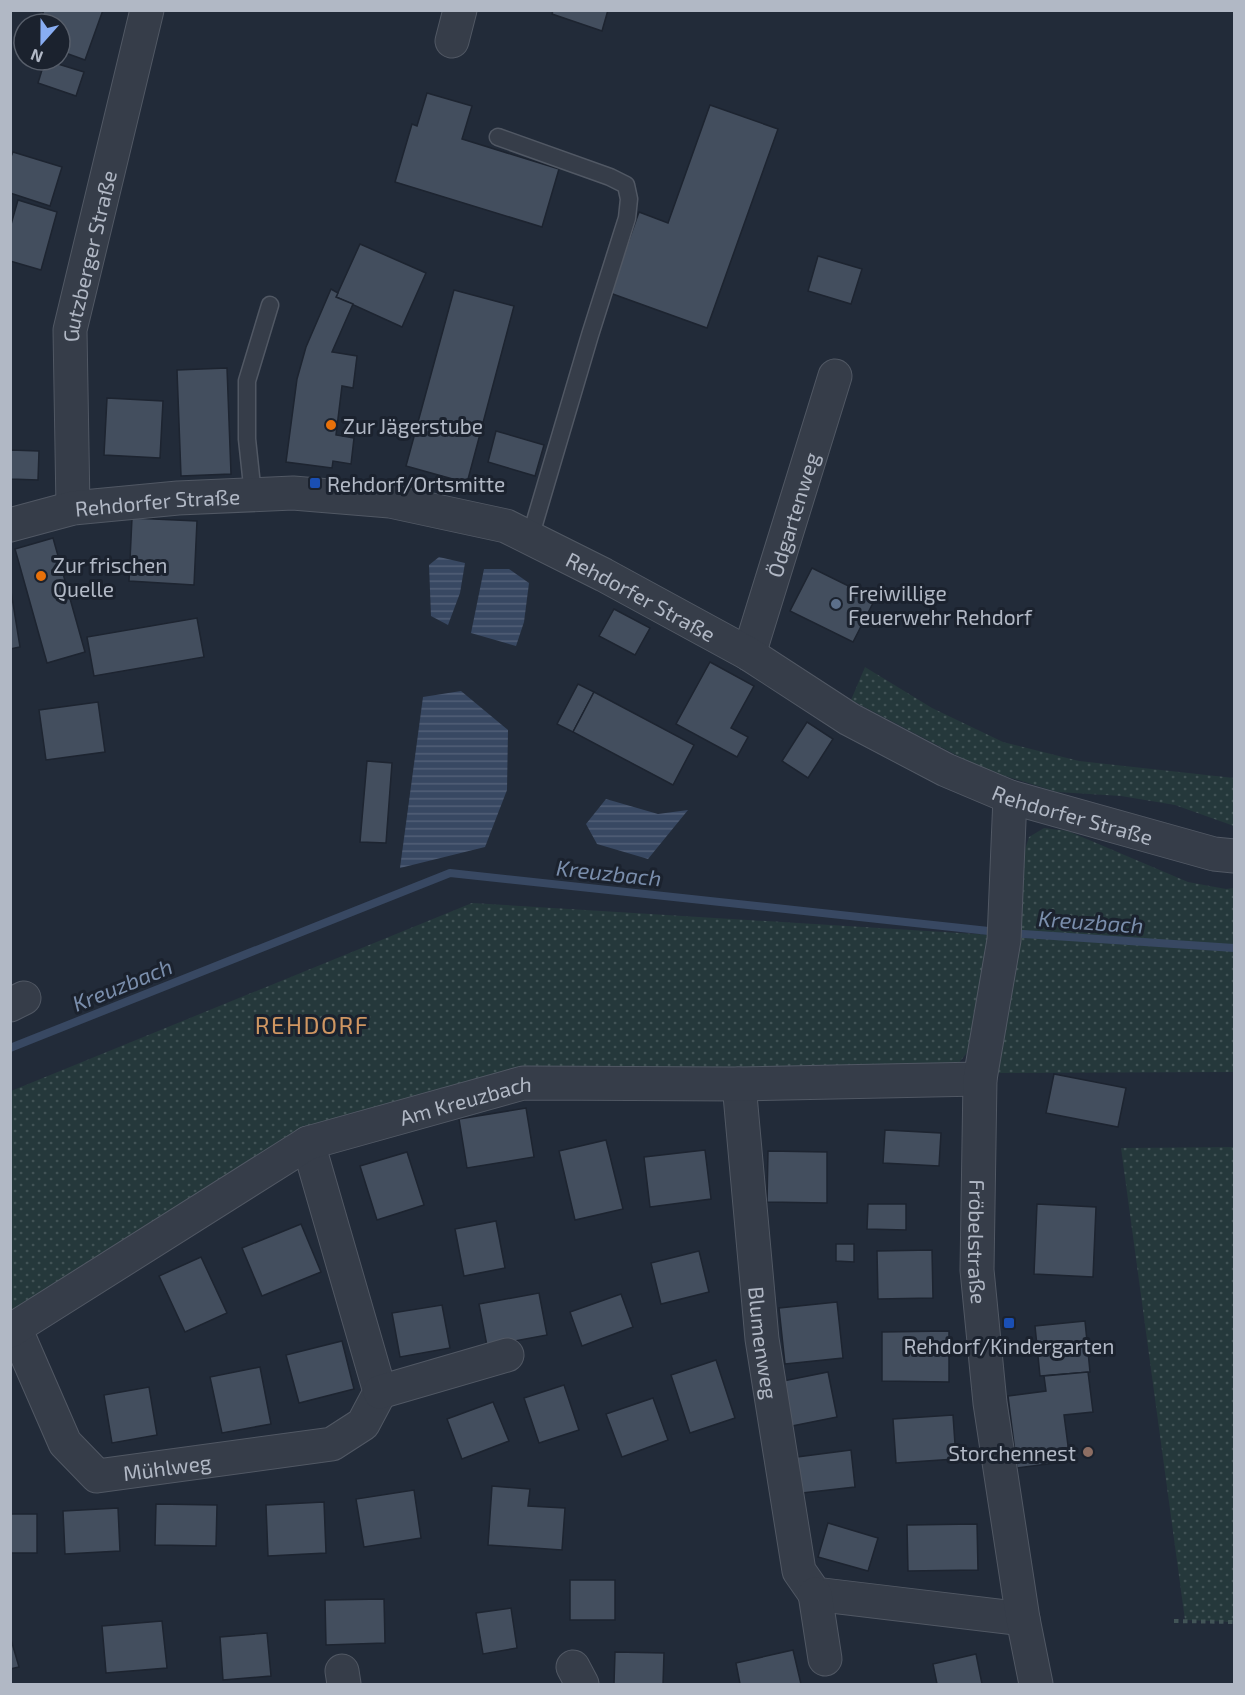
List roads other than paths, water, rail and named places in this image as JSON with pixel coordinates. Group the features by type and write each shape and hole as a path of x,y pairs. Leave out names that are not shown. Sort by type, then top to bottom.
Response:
{"street":[{"name":"Gutzberger Straße","path":"73,508 70,330 147,10"},
{"name":"Ödgartenweg","path":"749,654 835,376"},
{"name":"Rehdorfer Straße","path":"10,525 73,508 178,498 293,493 390,501 506,526 604,575 749,654 849,719 946,770 1010,797 1214,854 1234,856"},
{"name":"Fröbelstraße","path":"1010,797 1004,940 980,1079 976,1270 990,1403 1023,1619 1036,1684"},
{"name":"Am Kreuzbach","path":"13,1329 308,1143 523,1083 739,1084 980,1079"},
{"name":"Blumenweg","path":"739,1084 762,1339 799,1571 814,1594 825,1659"},
{"path":"308,1143 380,1392 507,1355"},
{"name":"Mühlweg","path":"13,1329 65,1443 97,1476 332,1444 363,1424 380,1392"},
{"path":"814,1594 1023,1619"}],"lane":[{"path":"498,137 610,177 626,185 629,199 627,218 530,538"},
{"path":"253,495 247,439 247,381 270,305"}],"water":[{"path":"439,557 465,563 460,593 448,625 431,616 429,565"},
{"path":"484,569 509,569 529,583 524,622 516,646 471,633"},
{"path":"461,691 508,730 507,790 485,847 400,868 423,697"},
{"path":"606,799 658,814 688,810 648,859 597,844 586,824"}],"waterway":[{"name":"Kreuzbach","path":"10,1048 450,873 998,932"},
{"name":"Kreuzbach","path":"1010,933 1234,948"}],"place":[{"name":"Zur Jägerstube","path":"331,425"},
{"name":"Rehdorf/Ortsmitte","path":"315,483"},
{"name":"Zur frischen Quelle","path":"41,576"},
{"name":"Freiwillige Feuerwehr Rehdorf","path":"836,604"},
{"name":"Rehdorf/Kindergarten","path":"1009,1323"},
{"name":"Storchennest","path":"1088,1452"}],"district":[{"name":"REHDORF","path":"312,1024"}]}
